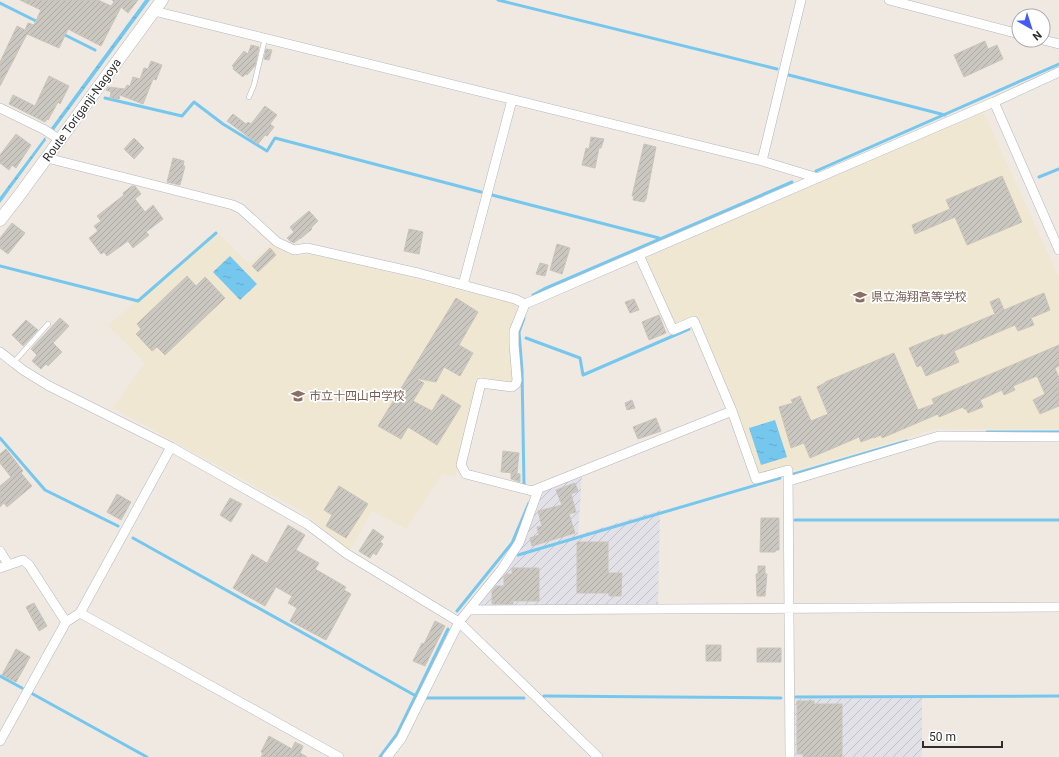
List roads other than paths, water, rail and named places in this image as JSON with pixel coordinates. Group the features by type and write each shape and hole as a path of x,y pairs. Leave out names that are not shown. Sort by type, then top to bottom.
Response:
{"main road":[{"name":"Route Toriganji-Nagoya","path":"0,220 162,0"}],"street":[{"path":"762,161 801,0"},
{"path":"889,0 1011,32"},
{"path":"154,11 762,161 818,178"},
{"path":"732,412 532,491 466,474 462,465 481,383 512,387 516,384 514,331 525,304 994,102 1059,72"},
{"path":"463,285 512,100"},
{"path":"994,102 1059,250"},
{"path":"0,108 45,130 60,140"},
{"path":"47,158 233,205 241,209 276,242 294,250 307,248 418,273 515,299 525,304"},
{"path":"639,254 672,330 694,321 732,412 756,479 788,470 790,757"},
{"path":"0,352 23,370 49,386 171,447 307,524 347,554 459,622 598,757"},
{"path":"788,481 940,436 1059,437"},
{"path":"0,741 66,622 80,613 171,447"},
{"path":"387,757 401,739 459,622 502,569 519,543 539,488"},
{"path":"0,551 4,566 23,560 29,566 66,622"},
{"path":"470,610 1059,607"},
{"path":"80,613 339,757"}],"lane":[{"path":"249,97 254,86 265,38"},
{"path":"14,363 48,324"}],"water":[{"path":"145,0 150,0 54,130 51,128"},
{"path":"45,137 46,140 0,203 0,197"},
{"path":"230,256 257,284 240,300 213,272"},
{"path":"775,420 787,457 761,465 749,428"}],"waterway":[{"path":"498,0 777,69"},
{"path":"0,3 38,22"},
{"path":"63,34 95,50"},
{"path":"816,171 1059,64"},
{"path":"785,74 945,115"},
{"path":"105,98 182,116 194,102 223,124 267,151 275,138 481,192"},
{"path":"1039,177 1059,169"},
{"path":"533,295 792,182"},
{"path":"492,195 659,238"},
{"path":"0,266 138,301 216,233"},
{"path":"524,318 519,332 522,370 524,485"},
{"path":"526,338 580,358 583,375 689,329"},
{"path":"987,432 1059,432"},
{"path":"0,438 45,490 118,526"},
{"path":"794,474 907,441"},
{"path":"518,555 780,478"},
{"path":"457,611 512,543 529,503"},
{"path":"795,520 1059,520"},
{"path":"133,538 416,696"},
{"path":"380,757 397,734 448,629"},
{"path":"0,676 22,688"},
{"path":"31,693 147,757"},
{"path":"544,696 781,698"},
{"path":"796,697 1059,696"},
{"path":"426,698 524,698"}],"place":[{"name":"県立海翔高等学校","path":"860,297"},
{"name":"市立十四山中学校","path":"298,396"}]}
